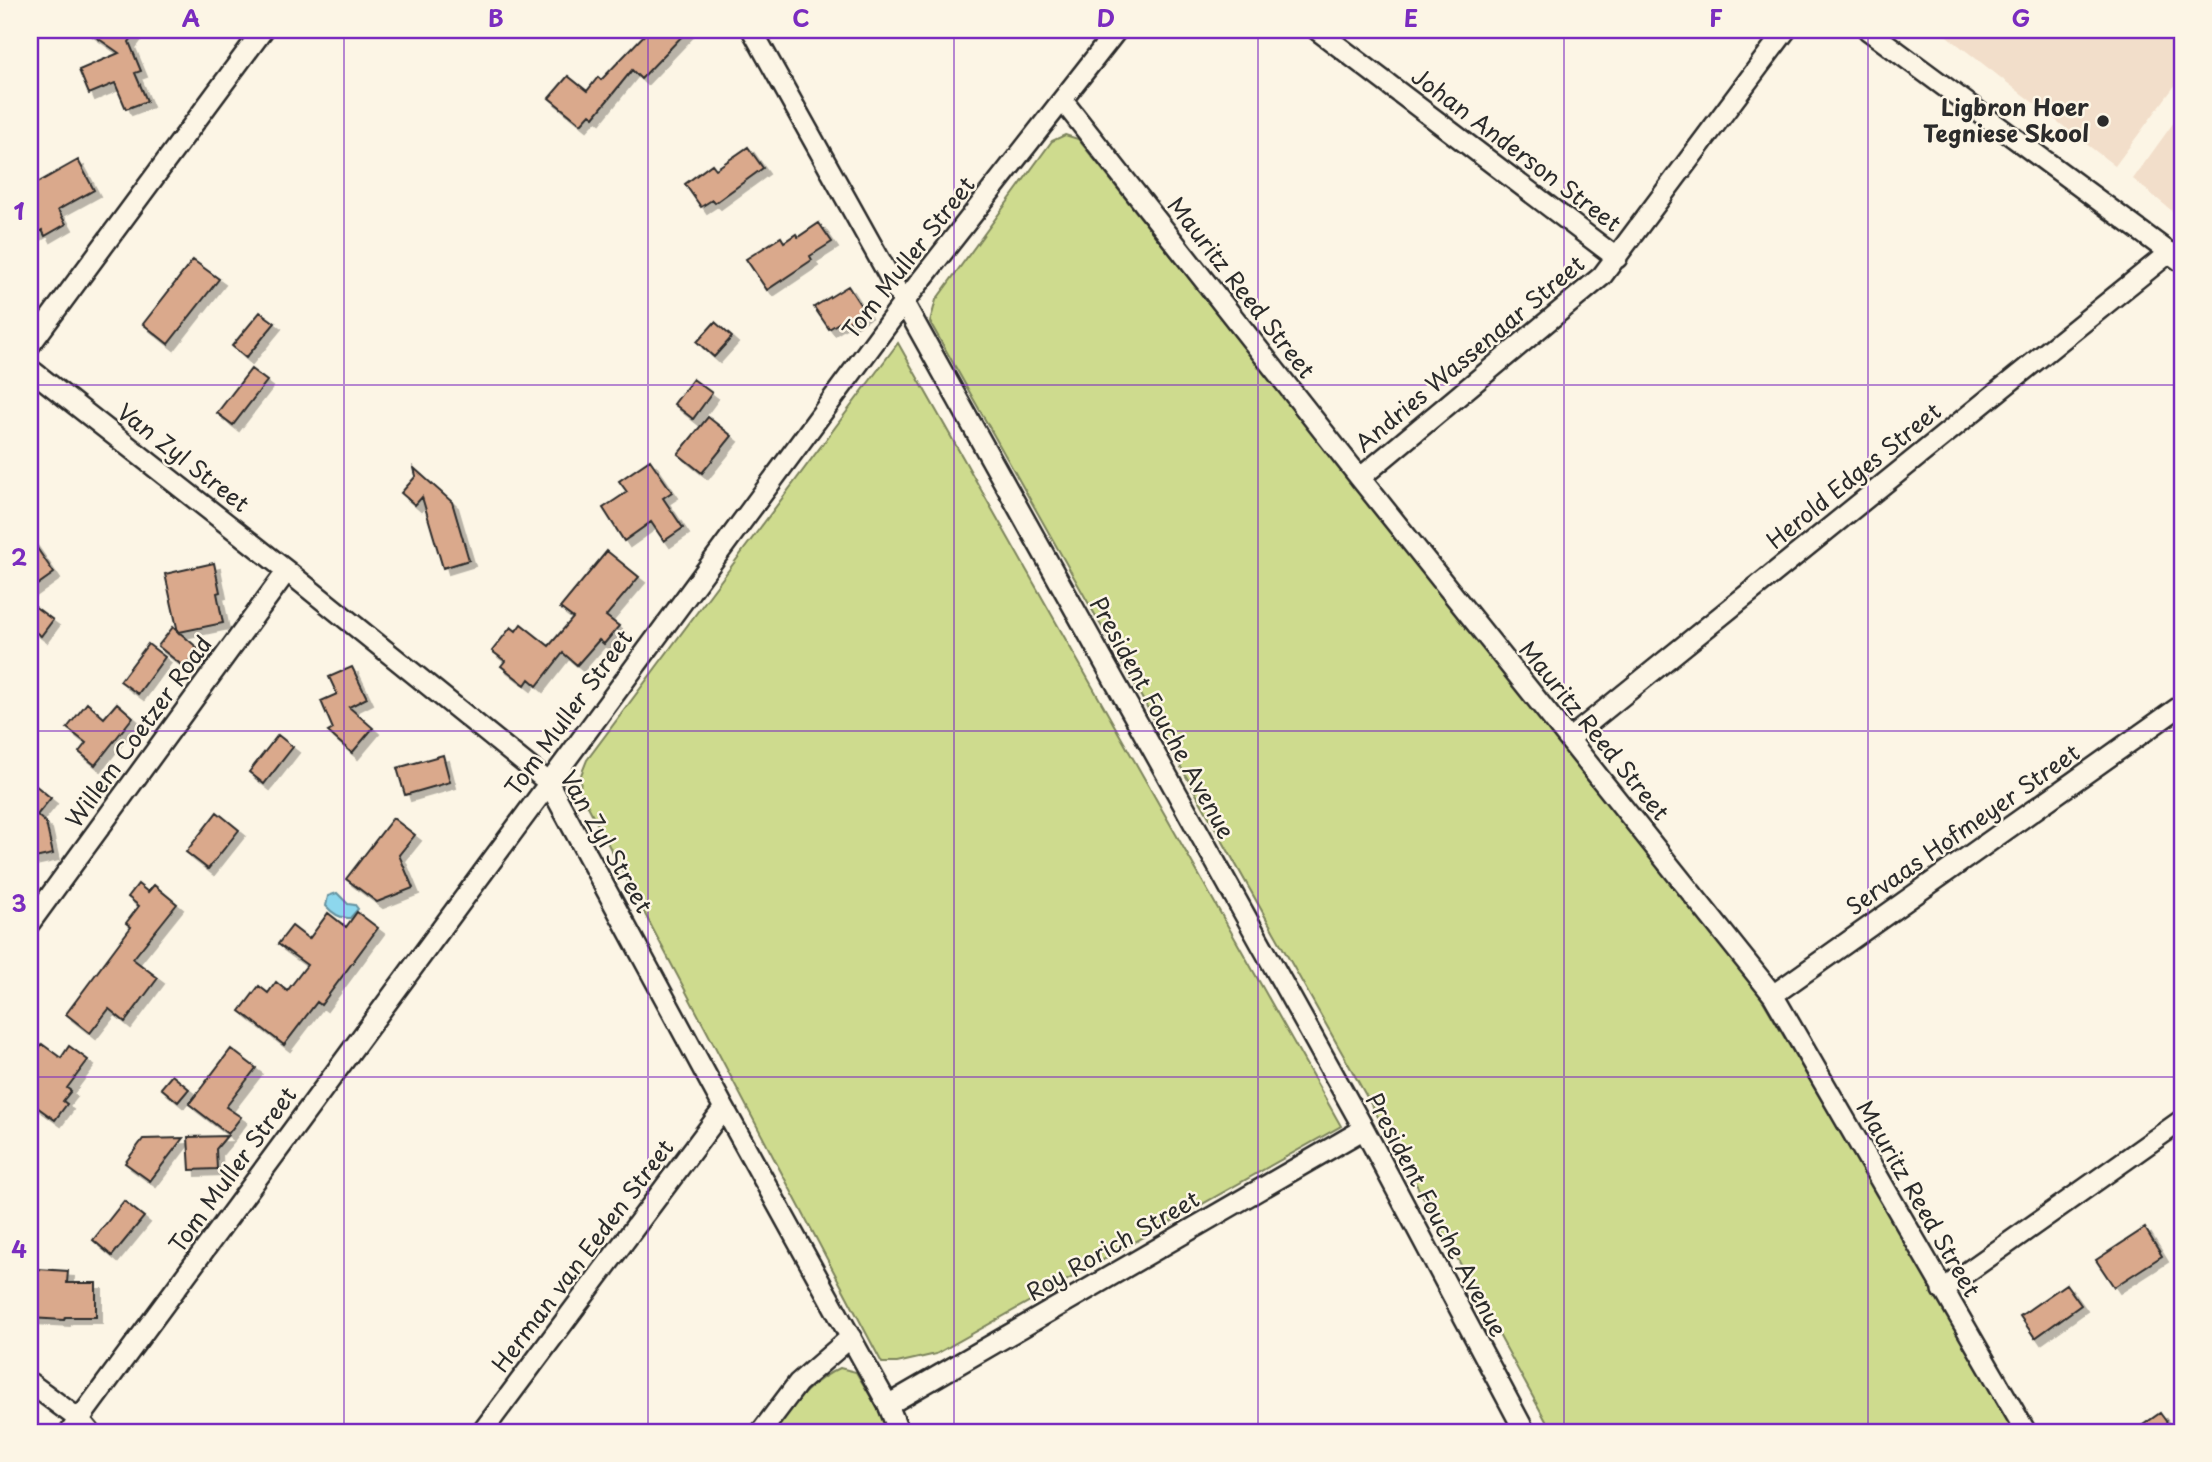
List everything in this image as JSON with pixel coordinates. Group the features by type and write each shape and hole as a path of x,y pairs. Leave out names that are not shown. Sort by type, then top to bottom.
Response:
{"street":[{"name":"President Fouche Avenue","path":"752,30 1363,1129 1525,1432"},
{"name":"Tom Muller Street","path":"80,1428 548,782 904,302 1117,30"},
{"name":"Johan Anderson Street","path":"1317,30 1617,258"},
{"name":"Andries Wassenaar Street","path":"1360,478 1582,295 1617,258 1786,30"},
{"path":"1868,30 2176,257"},
{"path":"30,345 254,33"},
{"name":"Mauritz Reed Street","path":"1063,101 1773,995 2026,1432"},
{"name":"Herold Edges Street","path":"1569,739 2176,257"},
{"name":"Van Zyl Street","path":"30,369 287,571 548,782 723,1108 888,1405 898,1432"},
{"name":"Willem Coetzer Road","path":"30,923 287,571"},
{"name":"Servaas Hofmeyer Street","path":"1773,995 2182,705"},
{"name":"Herman van Eeden Street","path":"482,1432 723,1108"},
{"path":"1942,1290 2182,1120"},
{"name":"Roy Rorich Street","path":"888,1405 1363,1129"},
{"path":"761,1432 798,1383 851,1337"},
{"path":"30,1383 80,1428"}],"shaded area":[{"name":"Ligbron Hoer Tegniese Skool","path":"1939,30 2182,30 2182,76 2115,166"},
{"path":"2182,111 2182,219 2133,179"}],"green space":[{"path":"1065,135 1078,139 1759,994 2017,1432 1552,1432 1443,1232 930,322 936,300 1052,141"},
{"path":"898,343 1341,1126 936,1354 897,1363 882,1363 580,791 581,775 587,760"},
{"path":"840,1368 856,1372 881,1414 888,1432 772,1432 810,1388"}],"water":[{"path":"337,893 358,909 350,918 337,915 326,906 328,896"}],"building":[{"path":"86,30 138,30 129,42 141,71 135,73 147,101 126,109 115,83 89,94 79,70 119,53"},
{"path":"649,30 688,30 641,79 632,70 594,117 590,114 581,124 549,98 568,76 587,91 598,77 601,80"},
{"path":"748,147 763,168 715,203 712,200 701,207 685,184 712,164 716,169"},
{"path":"78,160 94,190 58,210 66,224 45,236 42,230 30,237 30,187"},
{"path":"819,223 832,242 810,256 812,260 767,290 746,259 781,237 784,242 796,234 798,237"},
{"path":"193,260 219,279 168,344 143,324"},
{"path":"848,286 865,312 847,323 845,319 829,329 814,307"},
{"path":"260,312 275,323 246,358 232,346"},
{"path":"715,322 732,337 714,357 697,342"},
{"path":"251,369 267,381 233,425 217,413"},
{"path":"693,379 712,393 693,419 674,404"},
{"path":"708,417 732,436 702,473 678,454"},
{"path":"650,460 672,492 663,498 683,528 664,541 651,522 624,541 603,508 627,492 619,481"},
{"path":"414,468 452,502 469,560 443,568 422,497 415,505 401,493 416,476"},
{"path":"30,538 54,573 30,590"},
{"path":"607,551 639,577 606,616 619,626 604,644 599,640 577,665 563,653 537,686 529,679 525,685 501,666 505,661 492,651 511,627 516,631 521,624 549,646 573,618 560,608"},
{"path":"214,563 223,623 179,632 199,649 184,667 158,646 173,627 178,632 165,574"},
{"path":"30,603 53,620 41,636 30,628"},
{"path":"148,644 165,657 138,694 120,681"},
{"path":"352,667 367,698 349,707 373,728 352,753 328,732 333,729 321,701 337,694 329,677"},
{"path":"87,703 104,718 117,703 133,717 95,765 79,752 86,743 67,728"},
{"path":"278,735 293,747 264,784 249,772"},
{"path":"443,755 450,782 405,795 397,768"},
{"path":"30,781 51,798 37,815 46,823 53,854 30,859"},
{"path":"217,812 239,830 208,869 186,852"},
{"path":"393,818 415,835 399,855 413,888 377,902 346,879"},
{"path":"138,884 148,892 154,885 177,904 133,959 158,978 125,1022 109,1009 90,1033 66,1014 131,927 126,923 139,906 128,897"},
{"path":"357,912 378,928 321,1005 317,1002 284,1045 240,1011 259,986 268,993 276,982 287,991 307,965 278,944 292,926 309,939 328,913 346,927"},
{"path":"42,1044 61,1058 69,1046 88,1060 67,1088 71,1091 63,1101 67,1104 55,1120 30,1102 30,1092 37,1082 30,1076 30,1060"},
{"path":"231,1049 256,1068 226,1107 241,1117 228,1134 189,1104"},
{"path":"172,1075 189,1089 178,1102 161,1088"},
{"path":"227,1136 216,1149 217,1169 190,1170 188,1137"},
{"path":"183,1138 150,1181 125,1163 143,1139"},
{"path":"124,1201 144,1217 112,1256 93,1240"},
{"path":"2145,1228 2162,1256 2114,1287 2096,1260"},
{"path":"38,1269 68,1271 67,1283 96,1283 96,1317 65,1317 64,1320 30,1318 32,1295 36,1296"},
{"path":"2066,1284 2081,1305 2035,1338 2020,1316"},
{"path":"2160,1413 2174,1432 2133,1432"}],"place":[{"name":"Ligbron Hoer Tegniese Skool","path":"2103,121"}]}
